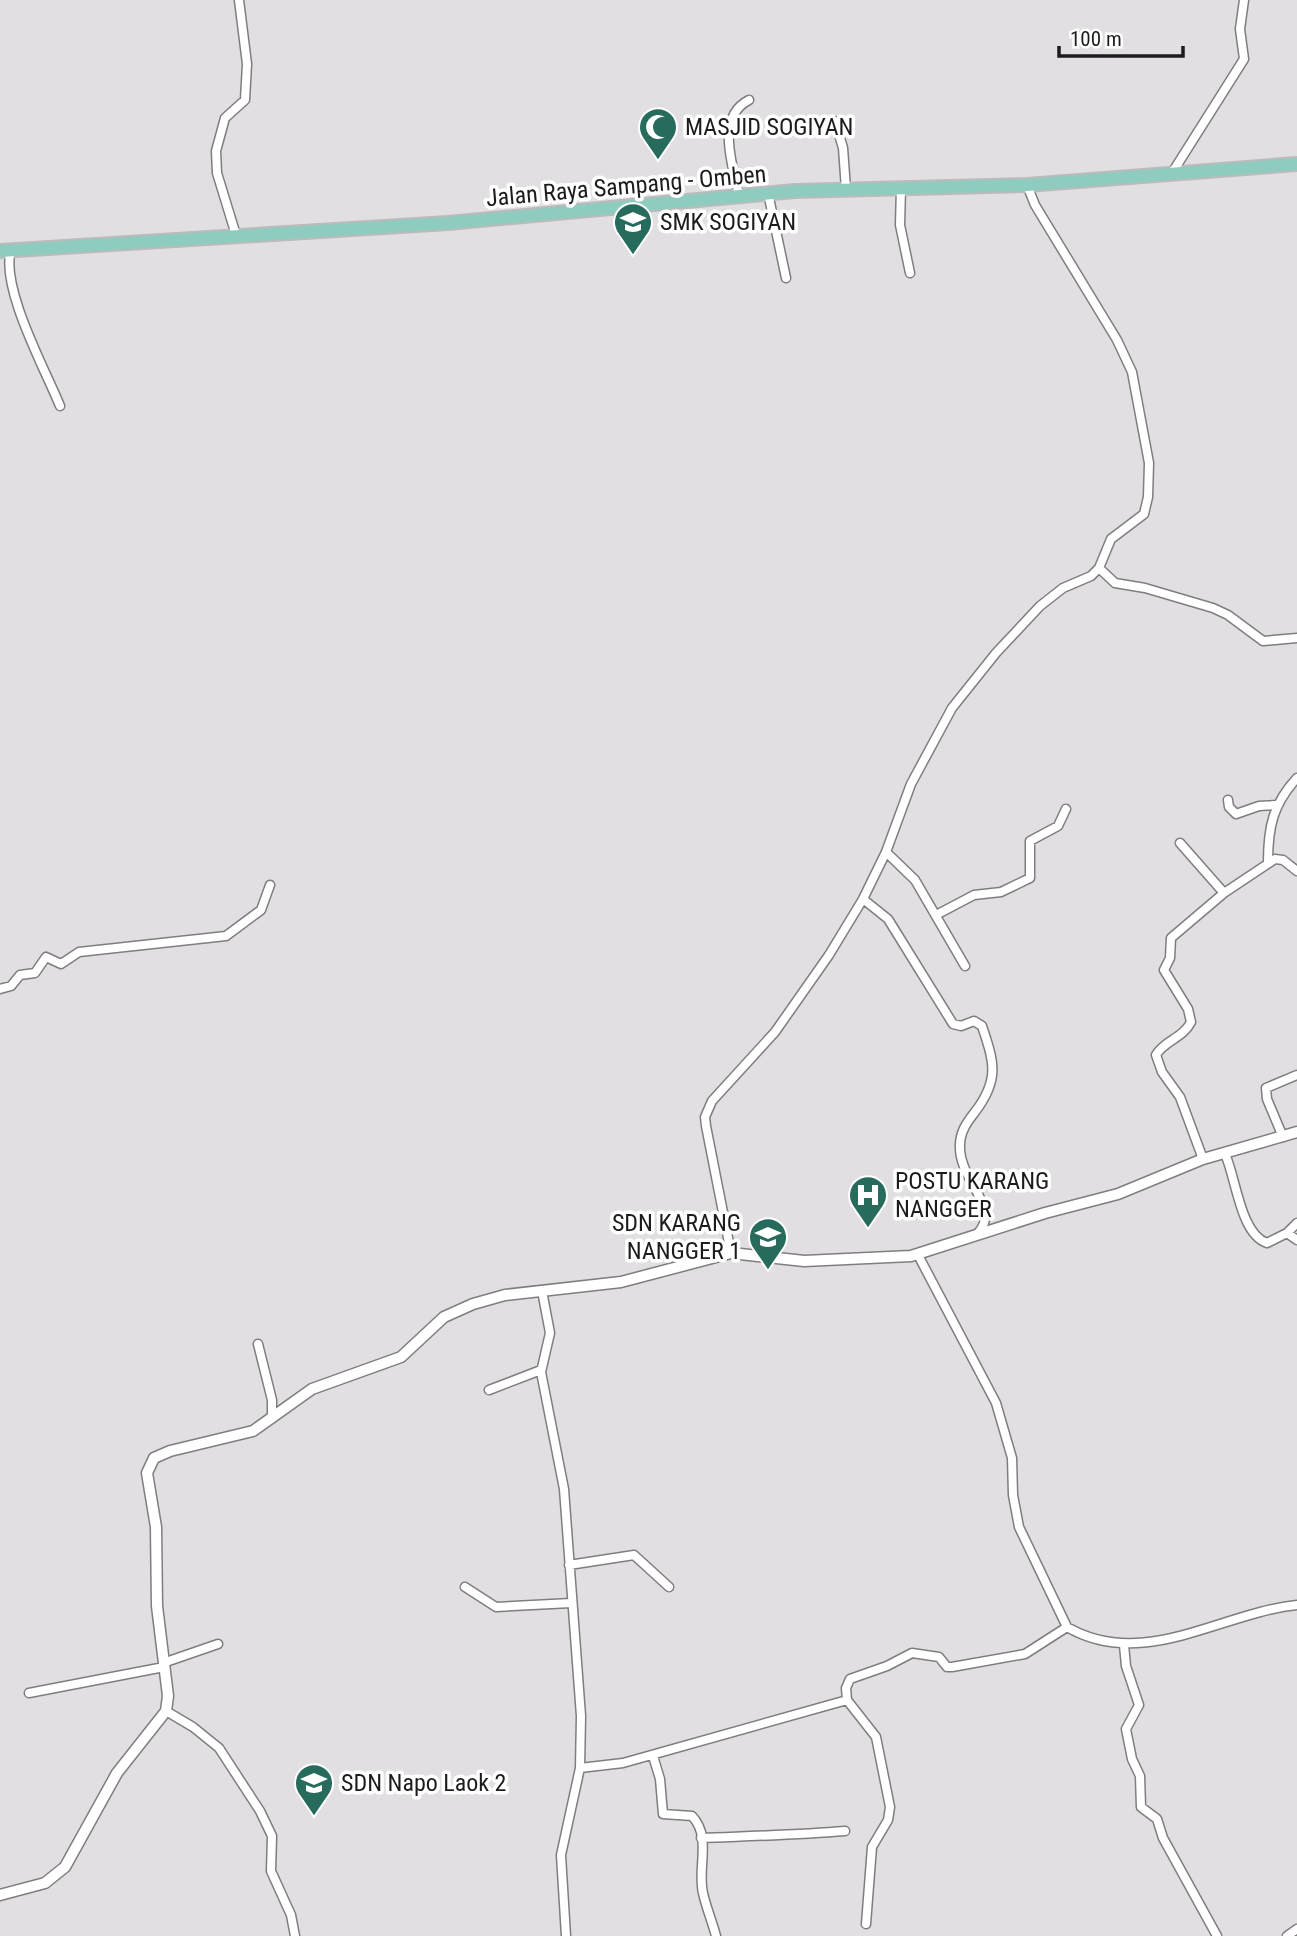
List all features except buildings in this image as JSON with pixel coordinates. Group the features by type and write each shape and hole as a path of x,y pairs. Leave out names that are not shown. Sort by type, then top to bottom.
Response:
{"main road":[{"name":"Jalan Raya Sampang - Omben","path":"5,250 486,220 768,193 1027,185 1297,164"}],"street":[{"path":"236,235 215,163 225,118 245,100 247,64 239,0"},
{"path":"1172,173 1244,59 1240,29 1244,0"},
{"path":"739,195 730,162 730,126 736,109 749,100"},
{"path":"835,121 843,148 846,189"},
{"path":"731,1253 707,1135 707,1109 787,1016 863,899 886,852 911,784 952,708 1040,606 1063,587 1084,580 1099,568 1111,539 1144,514 1149,487 1146,438 1132,372 1124,351 1047,225 1027,185"},
{"path":"901,188 900,225 910,273"},
{"path":"768,193 786,278"},
{"path":"5,250 6,283 60,406"},
{"path":"1099,568 1115,583 1145,588 1220,611 1263,641 1297,638"},
{"path":"1268,862 1268,835 1276,805 1297,778"},
{"path":"1228,800 1231,811 1237,814 1259,806 1276,805"},
{"path":"936,915 974,895 1001,892 1030,878 1030,841 1058,826 1066,809"},
{"path":"1180,844 1224,893"},
{"path":"886,852 915,880 965,966"},
{"path":"1203,1159 1180,1097 1162,1072 1156,1055 1161,1048 1184,1033 1191,1023 1188,1009 1164,970 1170,958 1171,938 1224,893 1268,862 1279,859 1297,871"},
{"path":"0,989 11,986 20,975 36,973 46,957 61,964 79,951 226,936 261,910 270,885"},
{"path":"863,899 888,919 953,1024 961,1027 974,1021 982,1026 993,1063 993,1081 985,1100 963,1130 960,1146 962,1165 987,1213 986,1224 978,1233"},
{"path":"1283,1138 1267,1099 1266,1087 1297,1075"},
{"path":"0,1895 45,1883 65,1867 117,1773 166,1711 168,1696 157,1606 156,1527 147,1473 154,1458 170,1451 244,1434 272,1418 312,1389 401,1357 449,1314 505,1295 621,1282 731,1253 804,1261 918,1255 978,1233 1118,1194 1203,1159 1297,1132"},
{"path":"1225,1154 1245,1218 1260,1240 1267,1243 1287,1233 1297,1223"},
{"path":"1287,1233 1297,1240"},
{"path":"918,1255 996,1404 1012,1458 1015,1510 1019,1527 1067,1628 1087,1637 1124,1645 1183,1635 1297,1605"},
{"path":"542,1291 550,1333 541,1370 564,1489 581,1716 580,1768 561,1855 566,1936"},
{"path":"258,1344 261,1368 272,1401 272,1418"},
{"path":"489,1390 541,1370"},
{"path":"569,1565 634,1555 669,1587"},
{"path":"465,1587 496,1607 571,1603"},
{"path":"866,1924 872,1847 888,1820 890,1807 876,1737 847,1700 847,1683 850,1679 887,1666 912,1653 939,1657 947,1667 1025,1654 1067,1628"},
{"path":"29,1693 163,1665 218,1644"},
{"path":"1124,1645 1126,1666 1139,1705 1127,1723 1126,1732 1132,1759 1140,1776 1139,1800 1144,1811 1160,1824 1163,1838 1217,1936"},
{"path":"580,1768 623,1763 847,1700"},
{"path":"166,1711 193,1727 219,1748 260,1811 272,1836 271,1871 290,1915 295,1936"},
{"path":"653,1755 660,1779 663,1814 692,1816 701,1838 702,1889 716,1936"},
{"path":"701,1838 736,1835 784,1837 845,1831"},
{"path":"1287,1936 1297,1929"}],"place":[{"name":"MASJID SOGIYAN","path":"658,161"},
{"name":"SMK SOGIYAN","path":"633,256"},
{"name":"POSTU KARANG NANGGER","path":"868,1229"},
{"name":"SDN KARANG NANGGER 1","path":"768,1271"},
{"name":"SDN Napo Laok 2","path":"314,1817"}]}
